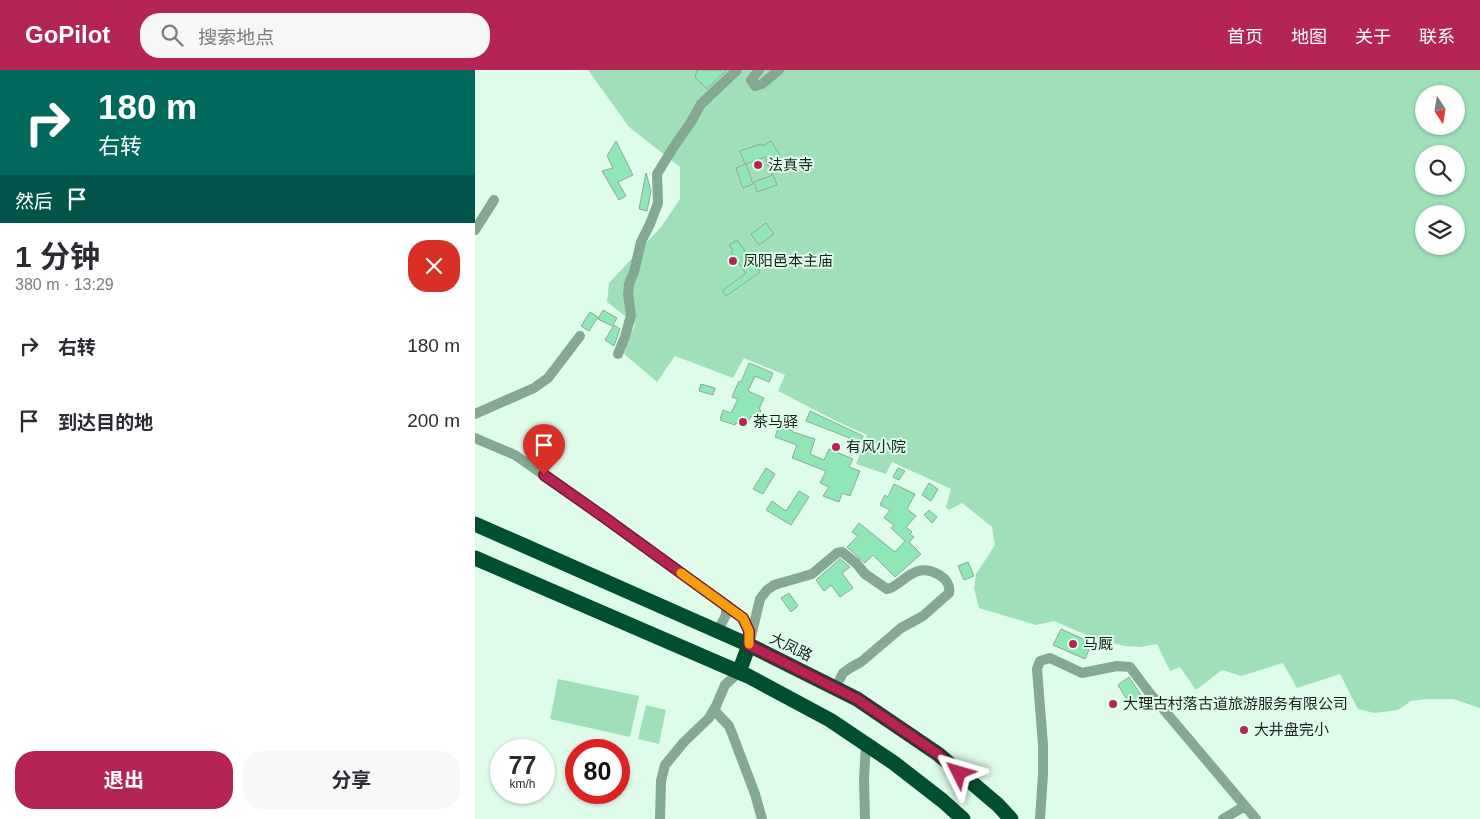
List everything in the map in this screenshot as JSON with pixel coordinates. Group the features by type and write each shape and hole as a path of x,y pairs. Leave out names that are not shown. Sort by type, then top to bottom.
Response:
{"highway":[{"name":"大凤路","path":"475,524 749,645 857,699 938,754 998,805 1011,819"},
{"path":"475,558 739,672 830,720 894,763 963,819"},
{"path":"739,672 749,645"}],"street":[{"path":"618,354 631,315 628,294 629,284 634,272 641,242 658,203 657,174 701,104 737,70"},
{"path":"759,70 751,80 755,86 761,84 779,70"},
{"path":"475,230 494,200"},
{"path":"475,414 534,388 548,378 580,336"},
{"path":"475,438 515,455 726,604 743,618 749,631 749,645"},
{"path":"749,645 760,599 767,590 774,585 813,574 837,553 847,554 865,574 887,589 892,588 908,575 919,570 930,571 941,576 948,585 949,593 923,616 901,628 861,662 843,673 835,688"},
{"path":"717,632 726,614 726,604"},
{"path":"1040,819 1043,745 1037,669 1040,662 1049,658 1082,673 1117,666 1130,667 1148,691 1257,819"},
{"path":"660,819 661,781 665,765 684,742 709,718 725,684 739,672"},
{"path":"714,710 729,726 755,794 762,819"},
{"path":"865,819 864,779 866,744"},
{"path":"1223,819 1245,806"}],"green space":[{"path":"588,70 1480,70 1480,708 1453,699 1426,699 1411,701 1398,710 1375,713 1358,709 1340,674 1297,688 1283,663 1241,676 1222,670 1196,690 1180,667 1170,671 1157,644 1140,647 1124,646 1091,637 1054,621 1036,625 979,608 974,588 976,574 995,545 992,527 962,503 949,510 946,507 951,489 892,462 886,474 856,464 867,435 778,391 785,375 744,358 733,378 675,356 657,382 624,354 635,324 607,302 609,283 661,227 680,199 680,167 629,127"},
{"path":"558,679 639,696 630,737 550,719"},
{"path":"646,705 666,710 659,744 638,739"}],"building":[{"path":"697,70 727,70 707,89 695,77"},
{"path":"616,141 633,175 618,182 626,196 619,200 602,171 613,168 607,156"},
{"path":"771,141 785,169 771,174 765,157 745,164 740,151 761,144 762,146"},
{"path":"746,164 753,184 743,188 736,168"},
{"path":"646,173 651,191 647,211 639,209"},
{"path":"773,175 777,185 757,192 754,182"},
{"path":"766,223 774,234 759,245 751,234"},
{"path":"737,240 760,272 726,296 722,291 746,273 731,252 733,250 729,245"},
{"path":"603,310 617,318 612,326 598,319"},
{"path":"590,312 598,317 589,331 581,326"},
{"path":"614,325 620,329 614,346 605,340"},
{"path":"749,363 773,373 769,382 755,376 748,391 764,398 757,419 751,416 746,427 720,420 723,410 731,413 738,399 732,397"},
{"path":"701,384 715,388 713,395 699,391"},
{"path":"810,411 863,436 860,442 806,421"},
{"path":"779,426 815,439 810,454 824,460 829,449 853,459 849,467 860,471 850,496 842,493 839,502 823,496 829,487 820,483 826,471 792,458 797,445 775,437"},
{"path":"766,468 775,474 763,494 753,489"},
{"path":"898,468 905,471 899,480 893,477"},
{"path":"929,483 938,489 931,501 922,495"},
{"path":"894,484 915,494 907,509 916,516 906,527 912,532 910,534 914,537 909,542 921,554 895,577 873,555 865,563 847,547 858,536 852,532 859,523 895,552 905,541 891,528 894,525 884,518 890,510 880,505 885,495 888,497"},
{"path":"799,491 809,497 791,525 766,510 772,501 786,511"},
{"path":"929,510 937,517 932,523 924,515"},
{"path":"840,559 850,567 842,573 853,588 840,597 831,585 824,591 816,580"},
{"path":"968,562 974,576 964,580 958,566"},
{"path":"789,593 798,606 791,612 781,598"},
{"name":"马厩","path":"1061,629 1092,643 1085,659 1053,645"},
{"path":"1129,677 1141,695 1129,703 1118,685"}],"slow traffic":[{"path":"681,573 743,618 749,631 749,644"}],"place":[{"name":"法真寺","path":"758,165"},
{"name":"凤阳邑本主庙","path":"733,261"},
{"name":"茶马驿","path":"743,422"},
{"name":"有风小院","path":"836,447"},
{"name":"马厩","path":"1073,644"},
{"name":"大理古村落古道旅游服务有限公司","path":"1113,704"},
{"name":"大井盘完小","path":"1244,730"}],"route":[{"path":"544,475 743,618 749,631 749,645 857,699 938,754 959,773"}]}
